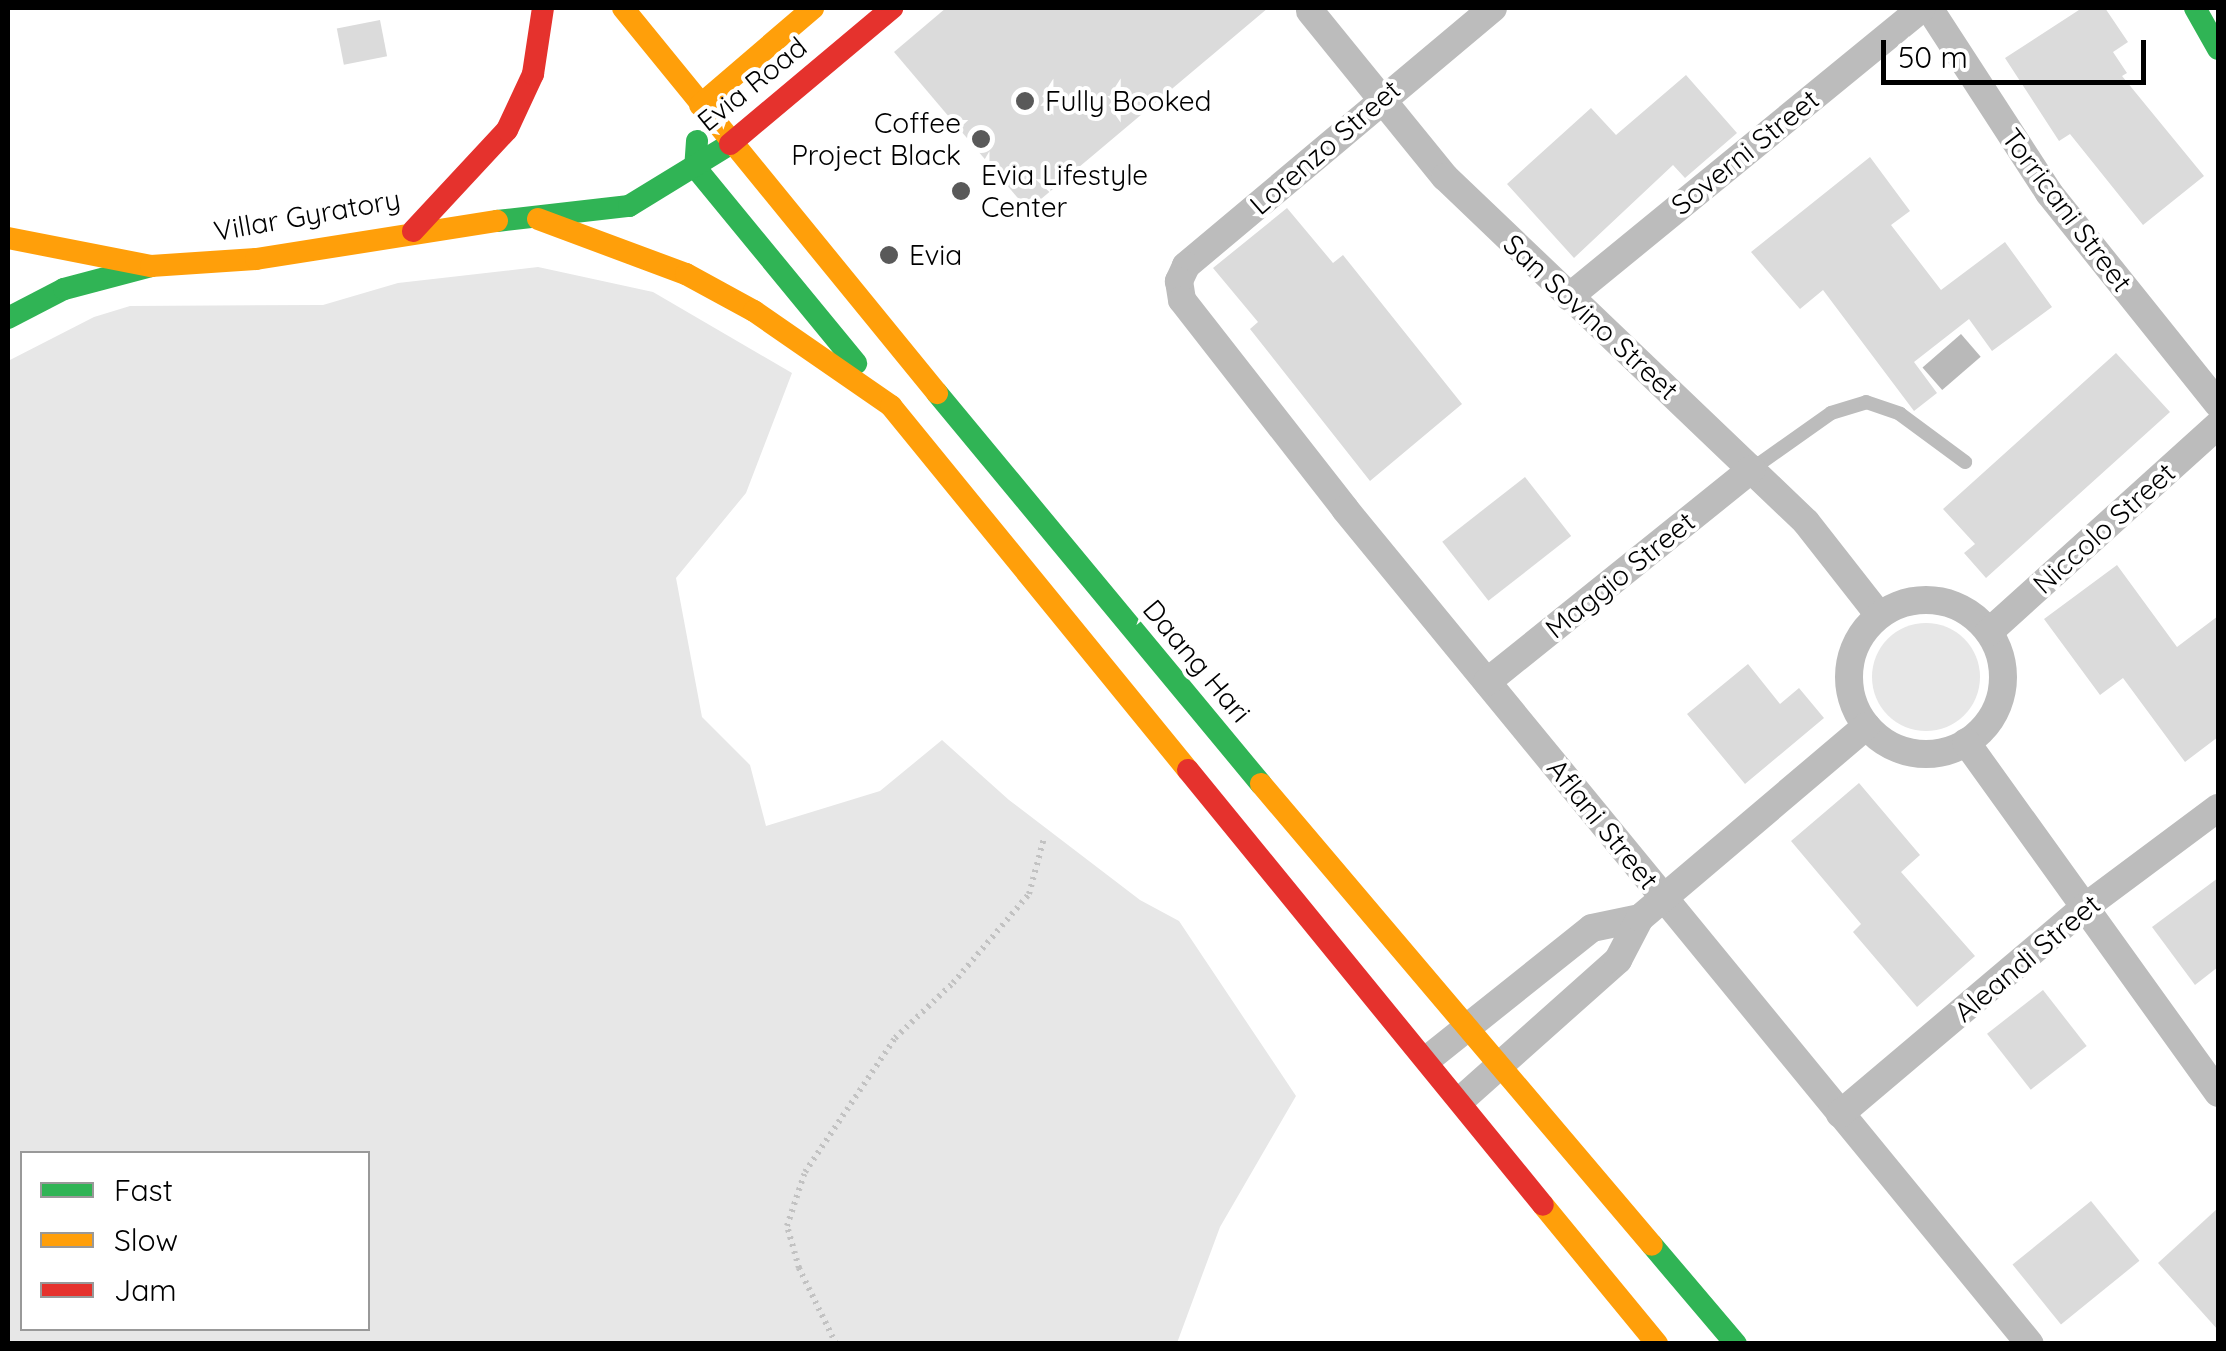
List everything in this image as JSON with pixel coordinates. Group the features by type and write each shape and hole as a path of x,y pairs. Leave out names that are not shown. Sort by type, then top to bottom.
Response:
{"main road":[{"name":"Villar Gyratory","path":"8,238 150,266 256,259 413,231 507,130 533,74 543,8"},
{"name":"Daang Hari","path":"623,8 730,144 1145,648 1470,1023 1736,1344"},
{"name":"Evia Road","path":"696,166 700,106 813,8"},
{"name":"Evia Road","path":"538,219 629,206 730,144 892,8"},
{"path":"2195,8 2218,49"},
{"path":"696,166 1462,1098 1657,1344"},
{"path":"413,231 538,219 686,274 754,311 890,406"},
{"path":"8,318 64,289 150,266"}],"street":[{"name":"Lorenzo Street","path":"1182,300 1179,282 1186,266 1380,99 1493,8"},
{"name":"Soverni Street","path":"1569,298 1925,8"},
{"name":"Torricani Street","path":"1925,8 2049,193 2218,404"},
{"name":"San Sovino Street","path":"1310,11 1445,177 1806,522 1879,615"},
{"name":"Aflani Street","path":"1182,300 1663,898 2030,1344"},
{"name":"Niccolo Street","path":"1989,632 2218,425"},
{"name":"Maggio Street","path":"1488,682 1752,469"},
{"path":"1937,600 1966,612 1989,632 1998,650 2002,692 1982,729 1966,742 1912,753 1866,726 1855,708 1849,668 1854,648 1879,615 1897,605 1937,600"},
{"path":"1462,1098 1618,960 1640,918 1866,726"},
{"path":"1966,742 2081,910 2218,1093"},
{"name":"Aleandi Street","path":"1840,1114 2081,910 2218,808"},
{"path":"1429,1058 1592,928 1640,918"}],"lane":[{"path":"1752,469 1831,413 1866,402 1900,414 1965,462"}],"path":[{"path":"836,1344 799,1268 787,1226 805,1172 894,1038 953,983 1029,894 1044,838"}],"shaded area":[{"path":"538,267 653,292 792,373 746,493 676,578 702,717 750,765 766,826 880,791 942,740 1009,800 1140,900 1179,921 1296,1096 1220,1227 1177,1343 8,1343 8,361 94,317 130,306 323,305 398,283"},
{"path":"1961,334 1981,357 1942,390 1923,367"},
{"path":"1926,623 1947,627 1964,639 1976,656 1980,677 1976,698 1964,715 1947,727 1926,731 1905,727 1888,715 1876,698 1872,677 1876,656 1888,639 1905,627"}],"building":[{"path":"946,8 1268,8 1028,210 894,52"},
{"path":"2082,8 2105,8 2128,42 2113,52 2127,73 2122,76 2204,176 2143,225 2070,134 2059,141 2005,58"},
{"path":"380,20 387,56 344,65 337,28"},
{"path":"1686,75 1737,133 1685,178 1673,165 1574,258 1507,184 1591,108 1616,135"},
{"path":"1870,157 1910,211 1891,225 1941,290 2005,242 2052,307 1992,351 1969,319 1914,362 1937,393 1914,411 1823,290 1800,309 1751,252"},
{"path":"1287,208 1333,263 1343,255 1462,404 1370,481 1250,329 1258,322 1213,268"},
{"path":"2116,353 2170,412 1986,578 1964,553 1975,544 1943,509"},
{"path":"1525,477 1571,536 1488,601 1442,542"},
{"path":"2117,565 2177,647 2218,616 2218,737 2185,762 2123,678 2100,695 2044,619"},
{"path":"1748,664 1780,704 1799,688 1824,718 1745,784 1687,714"},
{"path":"1859,783 1920,855 1901,872 1975,956 1917,1007 1853,932 1861,924 1791,841"},
{"path":"2218,878 2218,967 2195,985 2152,927"},
{"path":"2043,990 2087,1046 2031,1090 1987,1034"},
{"path":"2091,1201 2139,1261 2061,1324 2013,1265"},
{"path":"2218,1208 2218,1330 2158,1263"}],"traffic: fast":[{"path":"2195,8 2218,49"},
{"path":"697,141 695,167 856,363"},
{"path":"497,221 629,206 730,144"},
{"path":"8,318 64,289 151,266"},
{"path":"937,393 1261,784"},
{"path":"1652,1245 1736,1344"}],"traffic: slow":[{"path":"623,8 937,393"},
{"path":"700,105 813,8"},
{"path":"538,219 686,274 754,311 891,406 1188,770"},
{"path":"8,238 151,266 256,259 497,221"},
{"path":"1261,784 1652,1245"},
{"path":"1543,1205 1657,1344"}],"traffic: jam":[{"path":"413,231 507,130 533,74 543,8"},
{"path":"730,144 892,8"},
{"path":"1188,770 1543,1205"}],"place":[{"name":"Fully Booked","path":"1025,101"},
{"name":"Coffee Project Black","path":"981,139"},
{"name":"Evia Lifestyle Center","path":"961,191"},
{"name":"Evia","path":"889,255"}]}
